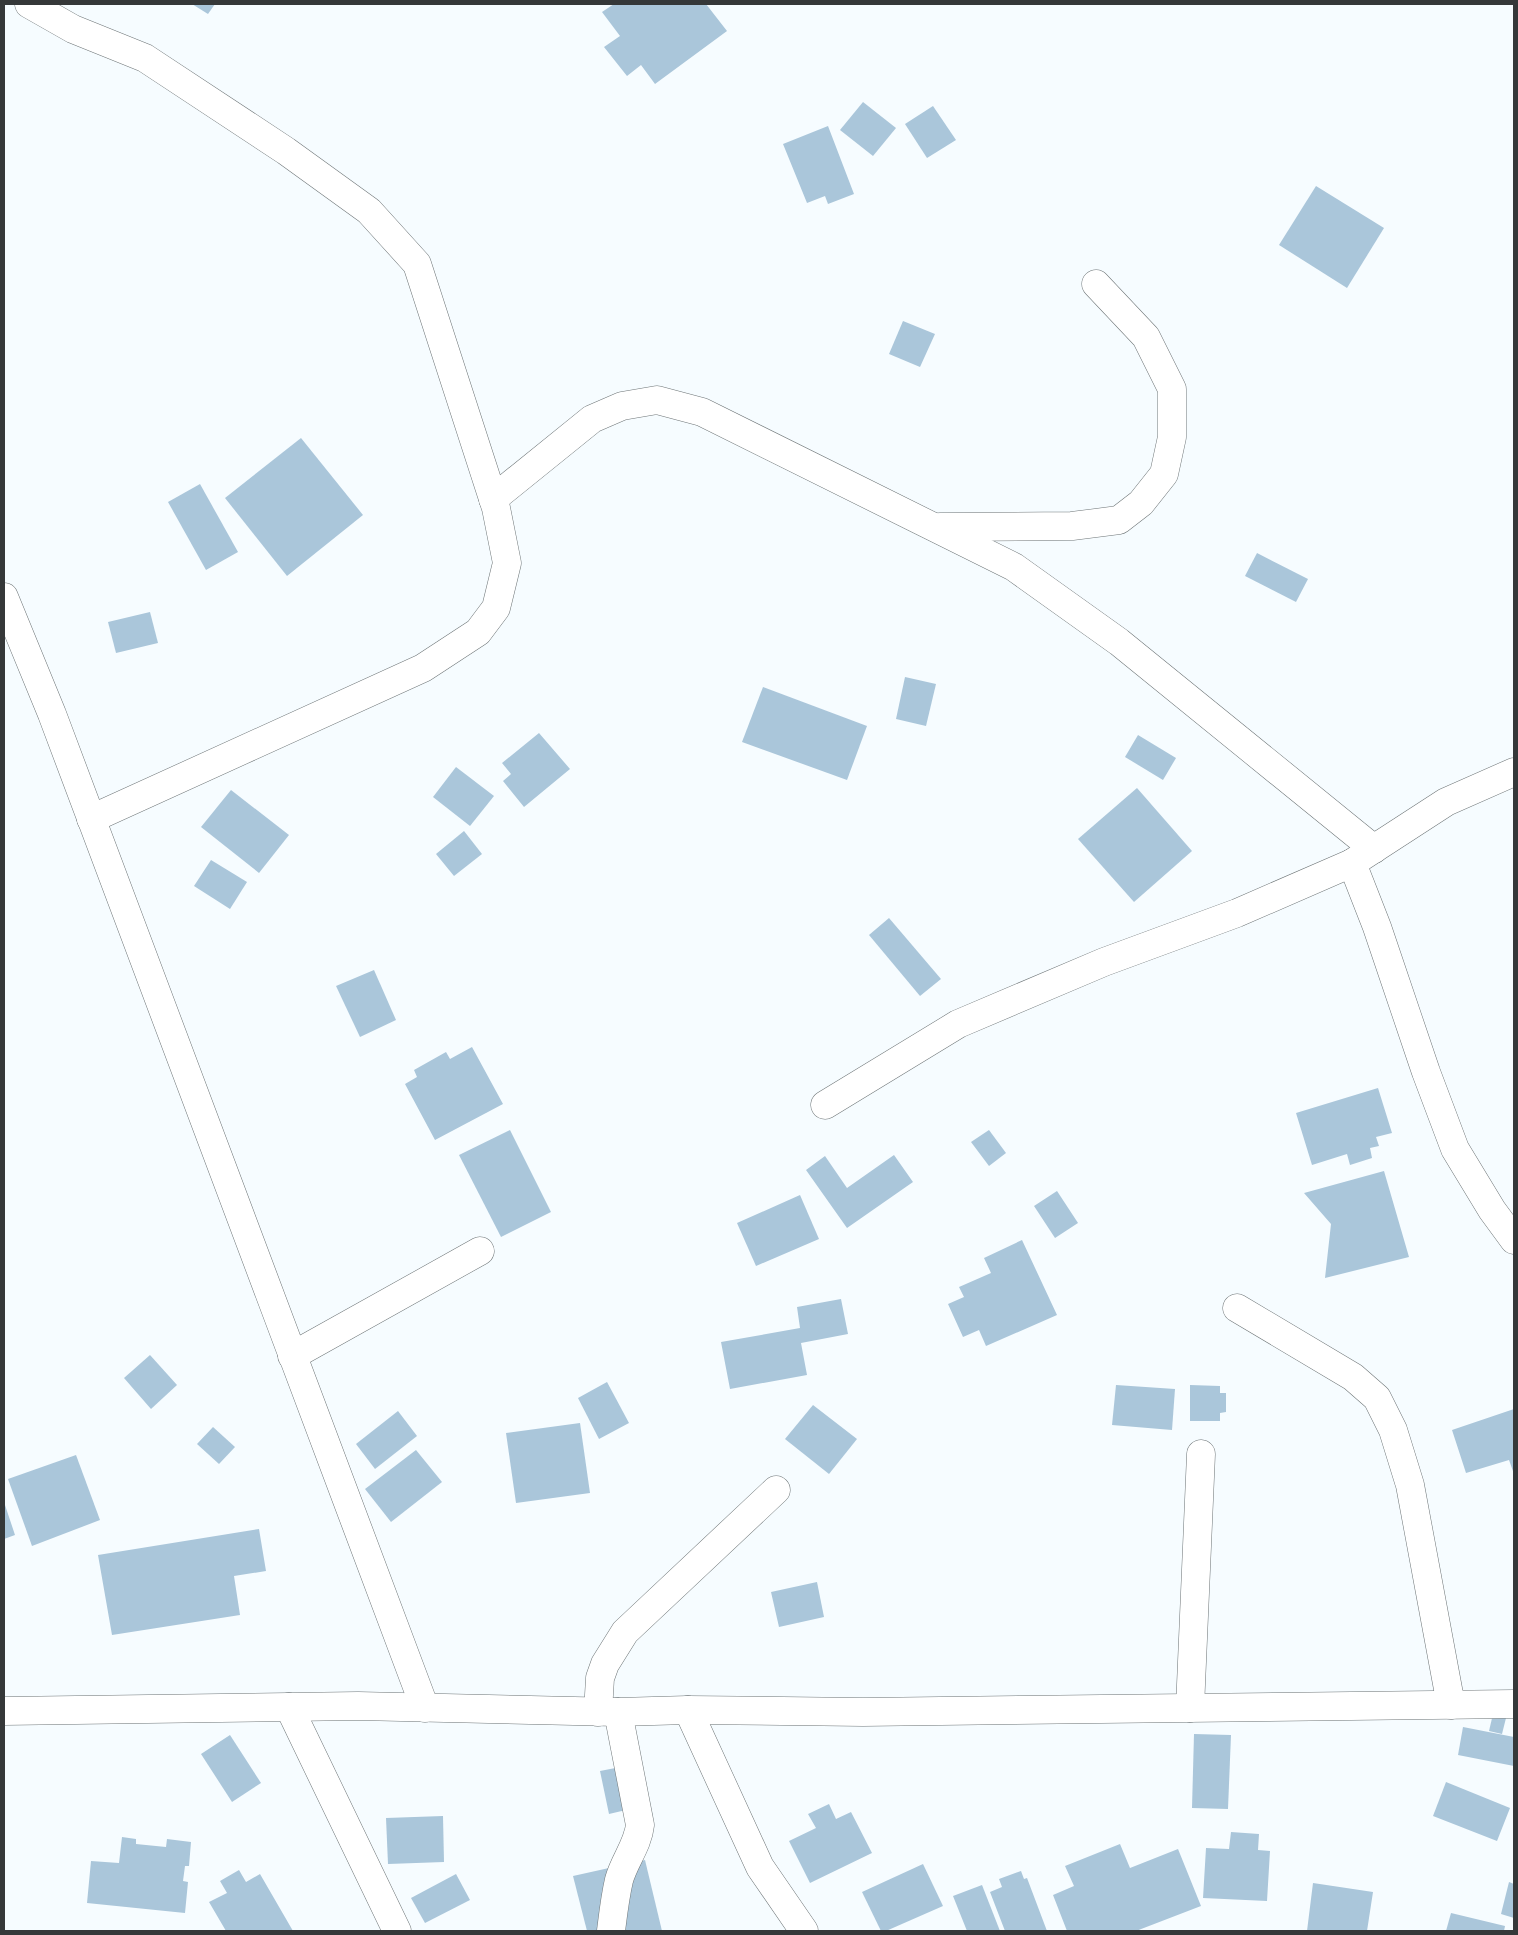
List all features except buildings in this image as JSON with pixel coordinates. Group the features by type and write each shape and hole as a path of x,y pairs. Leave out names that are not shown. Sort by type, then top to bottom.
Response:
{"street":[{"path":"29,4 73,30 145,58 286,151 369,211 416,264 493,499 507,563 496,608 478,632 424,668 91,819"},
{"path":"936,528 1072,526 1119,520 1141,503 1164,474 1172,437 1172,389 1146,337 1096,284"},
{"path":"493,499 592,419 622,406 657,400 702,412 1014,567 1118,642 1363,856 1377,927 1426,1072 1455,1149 1492,1210 1514,1240"},
{"path":"4,597 52,714 424,1708"},
{"path":"825,1105 958,1024 1104,962 1237,913 1363,856 1446,802 1514,772"},
{"path":"292,1356 480,1251"},
{"path":"1237,1308 1353,1377 1377,1398 1393,1430 1410,1485 1451,1705"},
{"path":"1190,1708 1201,1454"},
{"path":"611,1931 619,1881 626,1860 639,1836 640,1825 600,1678 605,1664 625,1632 776,1490"},
{"path":"4,1711 289,1707 608,1712 688,1710 863,1712 1514,1704"},
{"path":"289,1707 397,1931"},
{"path":"688,1710 760,1867 804,1931"}]}
